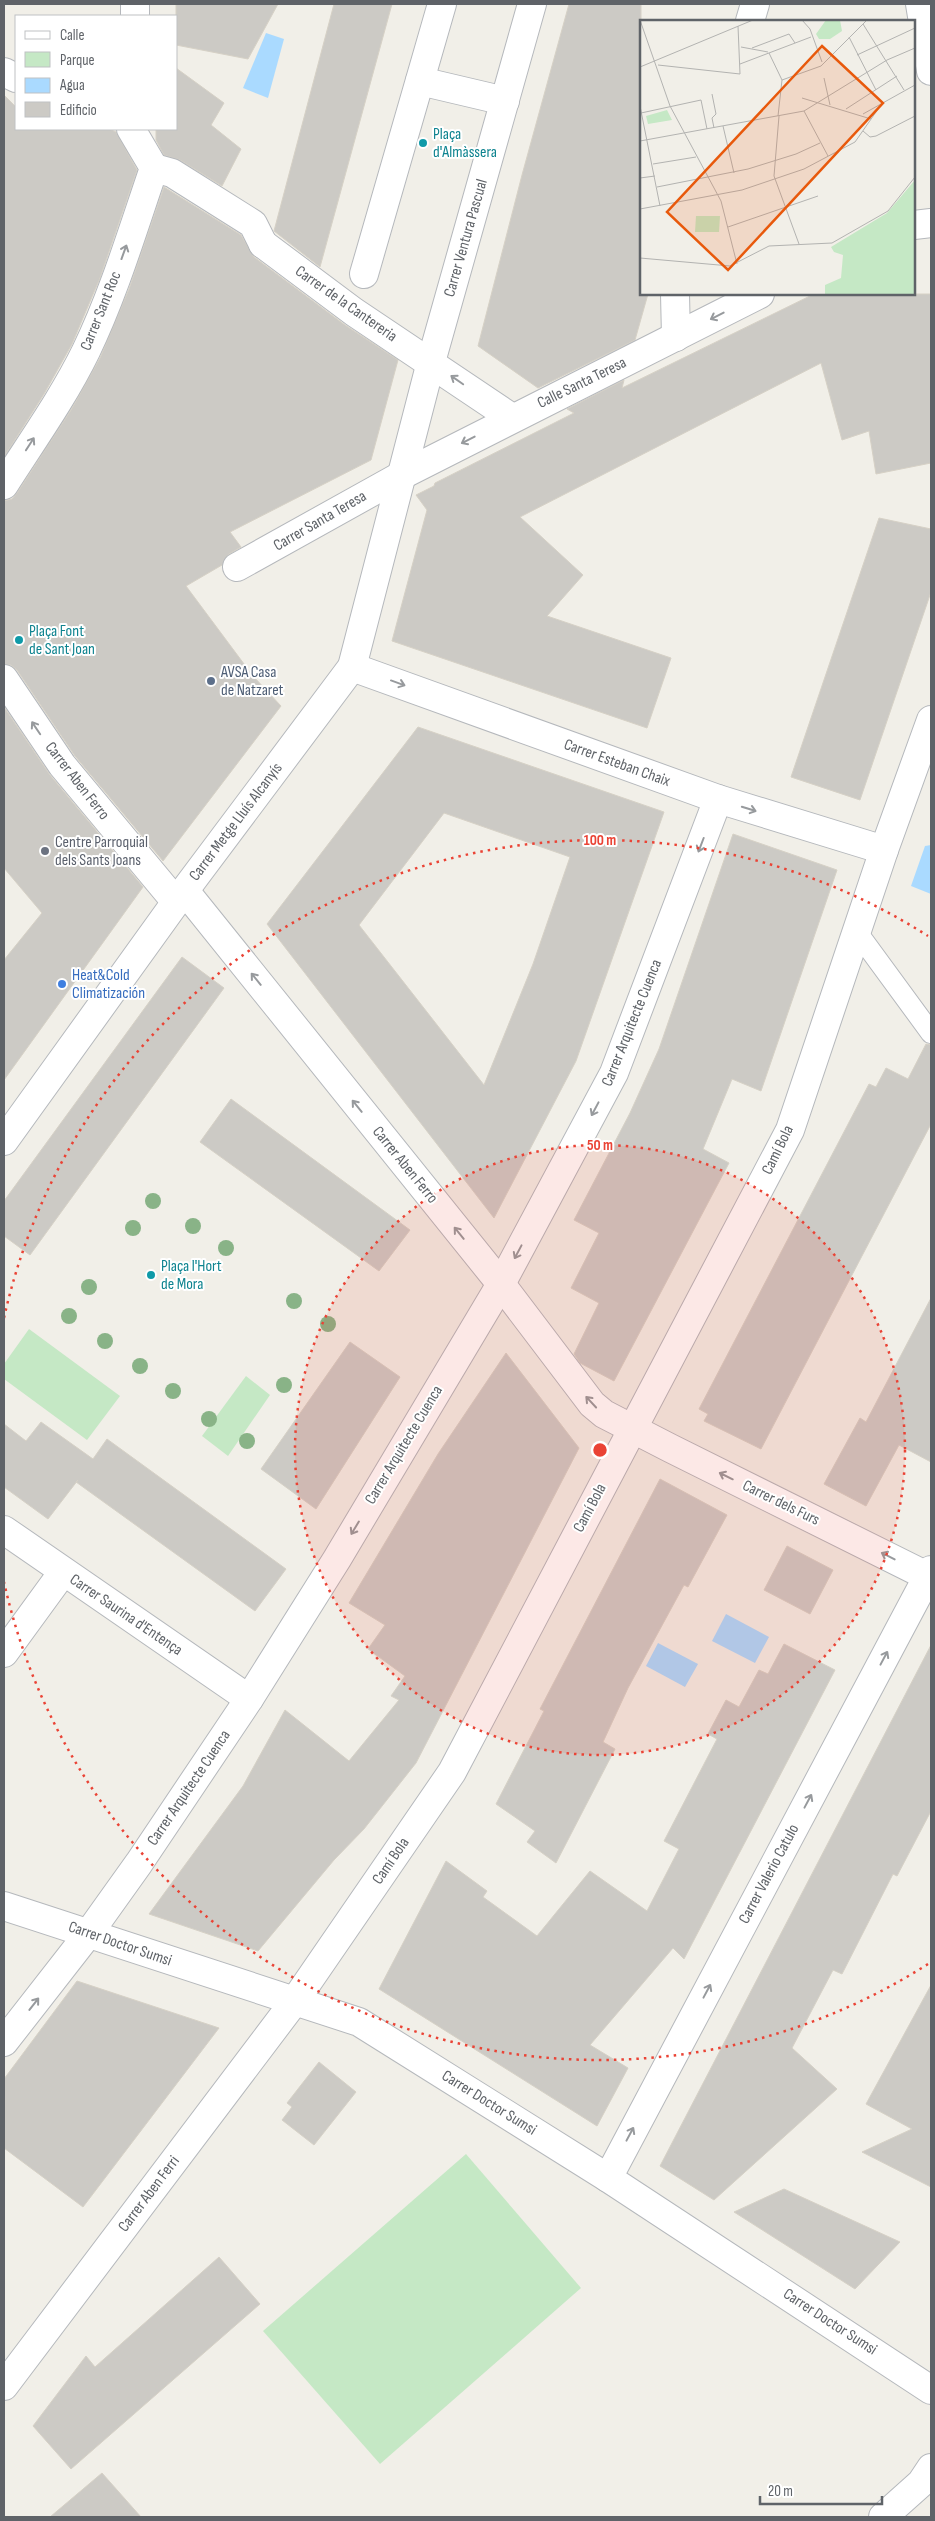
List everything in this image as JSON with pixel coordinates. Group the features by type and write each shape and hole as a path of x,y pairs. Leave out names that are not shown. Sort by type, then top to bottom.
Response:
{"street":[{"path":"364,274 442,4"},
{"name":"Carrer Ventura Pascual","path":"404,474 432,362 532,4"},
{"path":"750,20 755,4"},
{"path":"912,20 918,4"},
{"path":"918,4 931,71"},
{"path":"420,81 505,101"},
{"path":"129,130 154,168"},
{"name":"Carrer de la Cantereria","path":"154,168 172,173 253,224 263,244 354,312 432,362 512,418"},
{"name":"Carrer Sant Roc","path":"4,485 67,387 86,351 101,318 154,168"},
{"path":"915,225 931,223"},
{"path":"675,295 676,337"},
{"name":"Calle Santa Teresa","path":"404,474 758,295"},
{"name":"Carrer Santa Teresa","path":"237,567 404,474"},
{"name":"Carrer Metge Lluís Alcanyís","path":"4,1141 181,897 352,667 404,474"},
{"name":"Carrer Esteban Chaix","path":"352,667 718,799 884,850"},
{"name":"Carrer Aben Ferro","path":"4,679 62,765 181,897 500,1284 592,1404 604,1414 632,1428"},
{"name":"Camí Bola","path":"294,2002 452,1772 790,1130 884,850 931,720"},
{"name":"Carrer Arquitecte Cuenca","path":"4,2042 89,1933 150,1847 249,1699 336,1559 500,1284 614,1073 718,799"},
{"name":"Carrer dels Furs","path":"632,1428 930,1575"},
{"name":"Carrer Saurina d'Entença","path":"4,1530 249,1699"},
{"path":"4,1654 63,1572"},
{"name":"Carrer Valerio Catulo","path":"608,2178 930,1575"},
{"name":"Carrer Doctor Sumsi","path":"4,1906 358,2022 608,2178 931,2390"},
{"name":"Carrer Aben Ferri","path":"4,2386 294,2002"},
{"path":"883,2517 921,2483 931,2468"}],"lane":[{"path":"856,932 931,1033"}],"green space":[{"path":"29,1329 120,1396 87,1440 4,1379 4,1364"},
{"path":"246,1376 270,1395 228,1456 202,1436"},
{"path":"466,2154 581,2288 380,2464 263,2331"}],"water":[{"path":"266,33 284,39 268,98 243,88"},
{"path":"931,845 931,894 911,886 925,846"},
{"path":"726,1614 769,1637 755,1663 712,1641"},
{"path":"658,1643 698,1664 685,1687 646,1666"}],"building":[{"path":"176,4 278,4 248,59 178,45 178,15 176,15"},
{"path":"334,4 392,4 320,267 274,231"},
{"path":"569,4 641,4 640,295 648,295 635,340 538,388 478,346"},
{"path":"178,69 224,103 211,125 241,149 222,186 180,160 164,155 156,140 156,130 178,130"},
{"path":"4,95 15,106 15,130 111,130 116,132 137,170 100,278 72,344 44,394 4,457"},
{"path":"164,187 241,235 254,257 345,325 398,360 371,460 230,532 241,547 229,554 222,565 186,586 253,676 281,706 163,861 75,756 17,670 11,665 4,664 4,501 12,499 17,493 71,410 100,358 129,289"},
{"path":"931,294 931,463 876,474 869,431 842,440 821,363 520,517 583,575 547,616 671,658 647,728 392,641 427,510 416,495 434,486 435,483 574,413 567,409 624,380 622,388 812,295"},
{"path":"879,518 931,529 931,592 860,800 791,777"},
{"path":"4,707 50,775 143,887 4,1080 4,960 42,913 4,868"},
{"path":"418,727 664,812 576,1061 494,1218 267,924","holes":["444,813 570,857 533,964 484,1085 359,925"]},
{"path":"733,834 837,870 761,1091 732,1079 703,1149 729,1163 614,1381 580,1363 574,1354 599,1303 571,1288 599,1233 574,1220 630,1113 659,1049"},
{"path":"182,957 224,988 30,1255 4,1236 4,1201"},
{"path":"926,1044 931,1045 931,1124 761,1449 704,1421 708,1414 699,1409 869,1084 876,1087 886,1068 908,1079"},
{"path":"231,1099 410,1230 379,1271 200,1142"},
{"path":"931,1298 931,1462 899,1445 866,1506 824,1484 860,1418 866,1422"},
{"path":"350,1342 400,1377 316,1509 261,1469"},
{"path":"506,1353 579,1448 416,1763 364,1829 334,1860 258,1951 149,1914 243,1786 285,1710 349,1761 399,1700 391,1696 405,1676 368,1649 385,1625 349,1603 438,1454"},
{"path":"41,1422 93,1459 107,1439 286,1569 255,1611 76,1482 48,1519 4,1487 4,1424 26,1441"},
{"path":"660,1479 727,1515 688,1587 684,1585 628,1688 603,1742 615,1749 556,1863 527,1842 535,1831 496,1804 544,1711 540,1709"},
{"path":"787,1546 833,1570 810,1614 764,1590"},
{"path":"784,1644 835,1670 684,1959 673,1948 590,2045 628,2068 597,2126 379,1989 446,1861 487,1891 483,1897 537,1936 590,1871 647,1911 679,1849 664,1841 717,1739 708,1734 726,1700 739,1707 759,1670 768,1674"},
{"path":"931,1645 931,1811 897,1876 893,1874 842,1974 833,1970 792,2048 837,2089 714,2200 660,2166"},
{"path":"77,1981 219,2028 83,2207 4,2148 4,2079"},
{"path":"931,1985 931,2187 862,2152 912,2129 866,2104"},
{"path":"319,2062 356,2092 314,2145 282,2120 292,2107 287,2103"},
{"path":"784,2189 900,2242 855,2289 734,2212"},
{"path":"219,2257 260,2304 71,2469 33,2426 86,2356 95,2367"},
{"path":"102,2473 141,2517 50,2517"}],"place":[{"name":"Plaça d'Almàssera","path":"423,143"},
{"name":"Plaça Font de Sant Joan","path":"19,640"},
{"name":"AVSA Casa de Natzaret","path":"211,681"},
{"name":"Centre Parroquial dels Sants Joans","path":"45,851"},
{"name":"Heat&Cold Climatización","path":"62,984"},
{"name":"Plaça l'Hort de Mora","path":"151,1275"}]}
